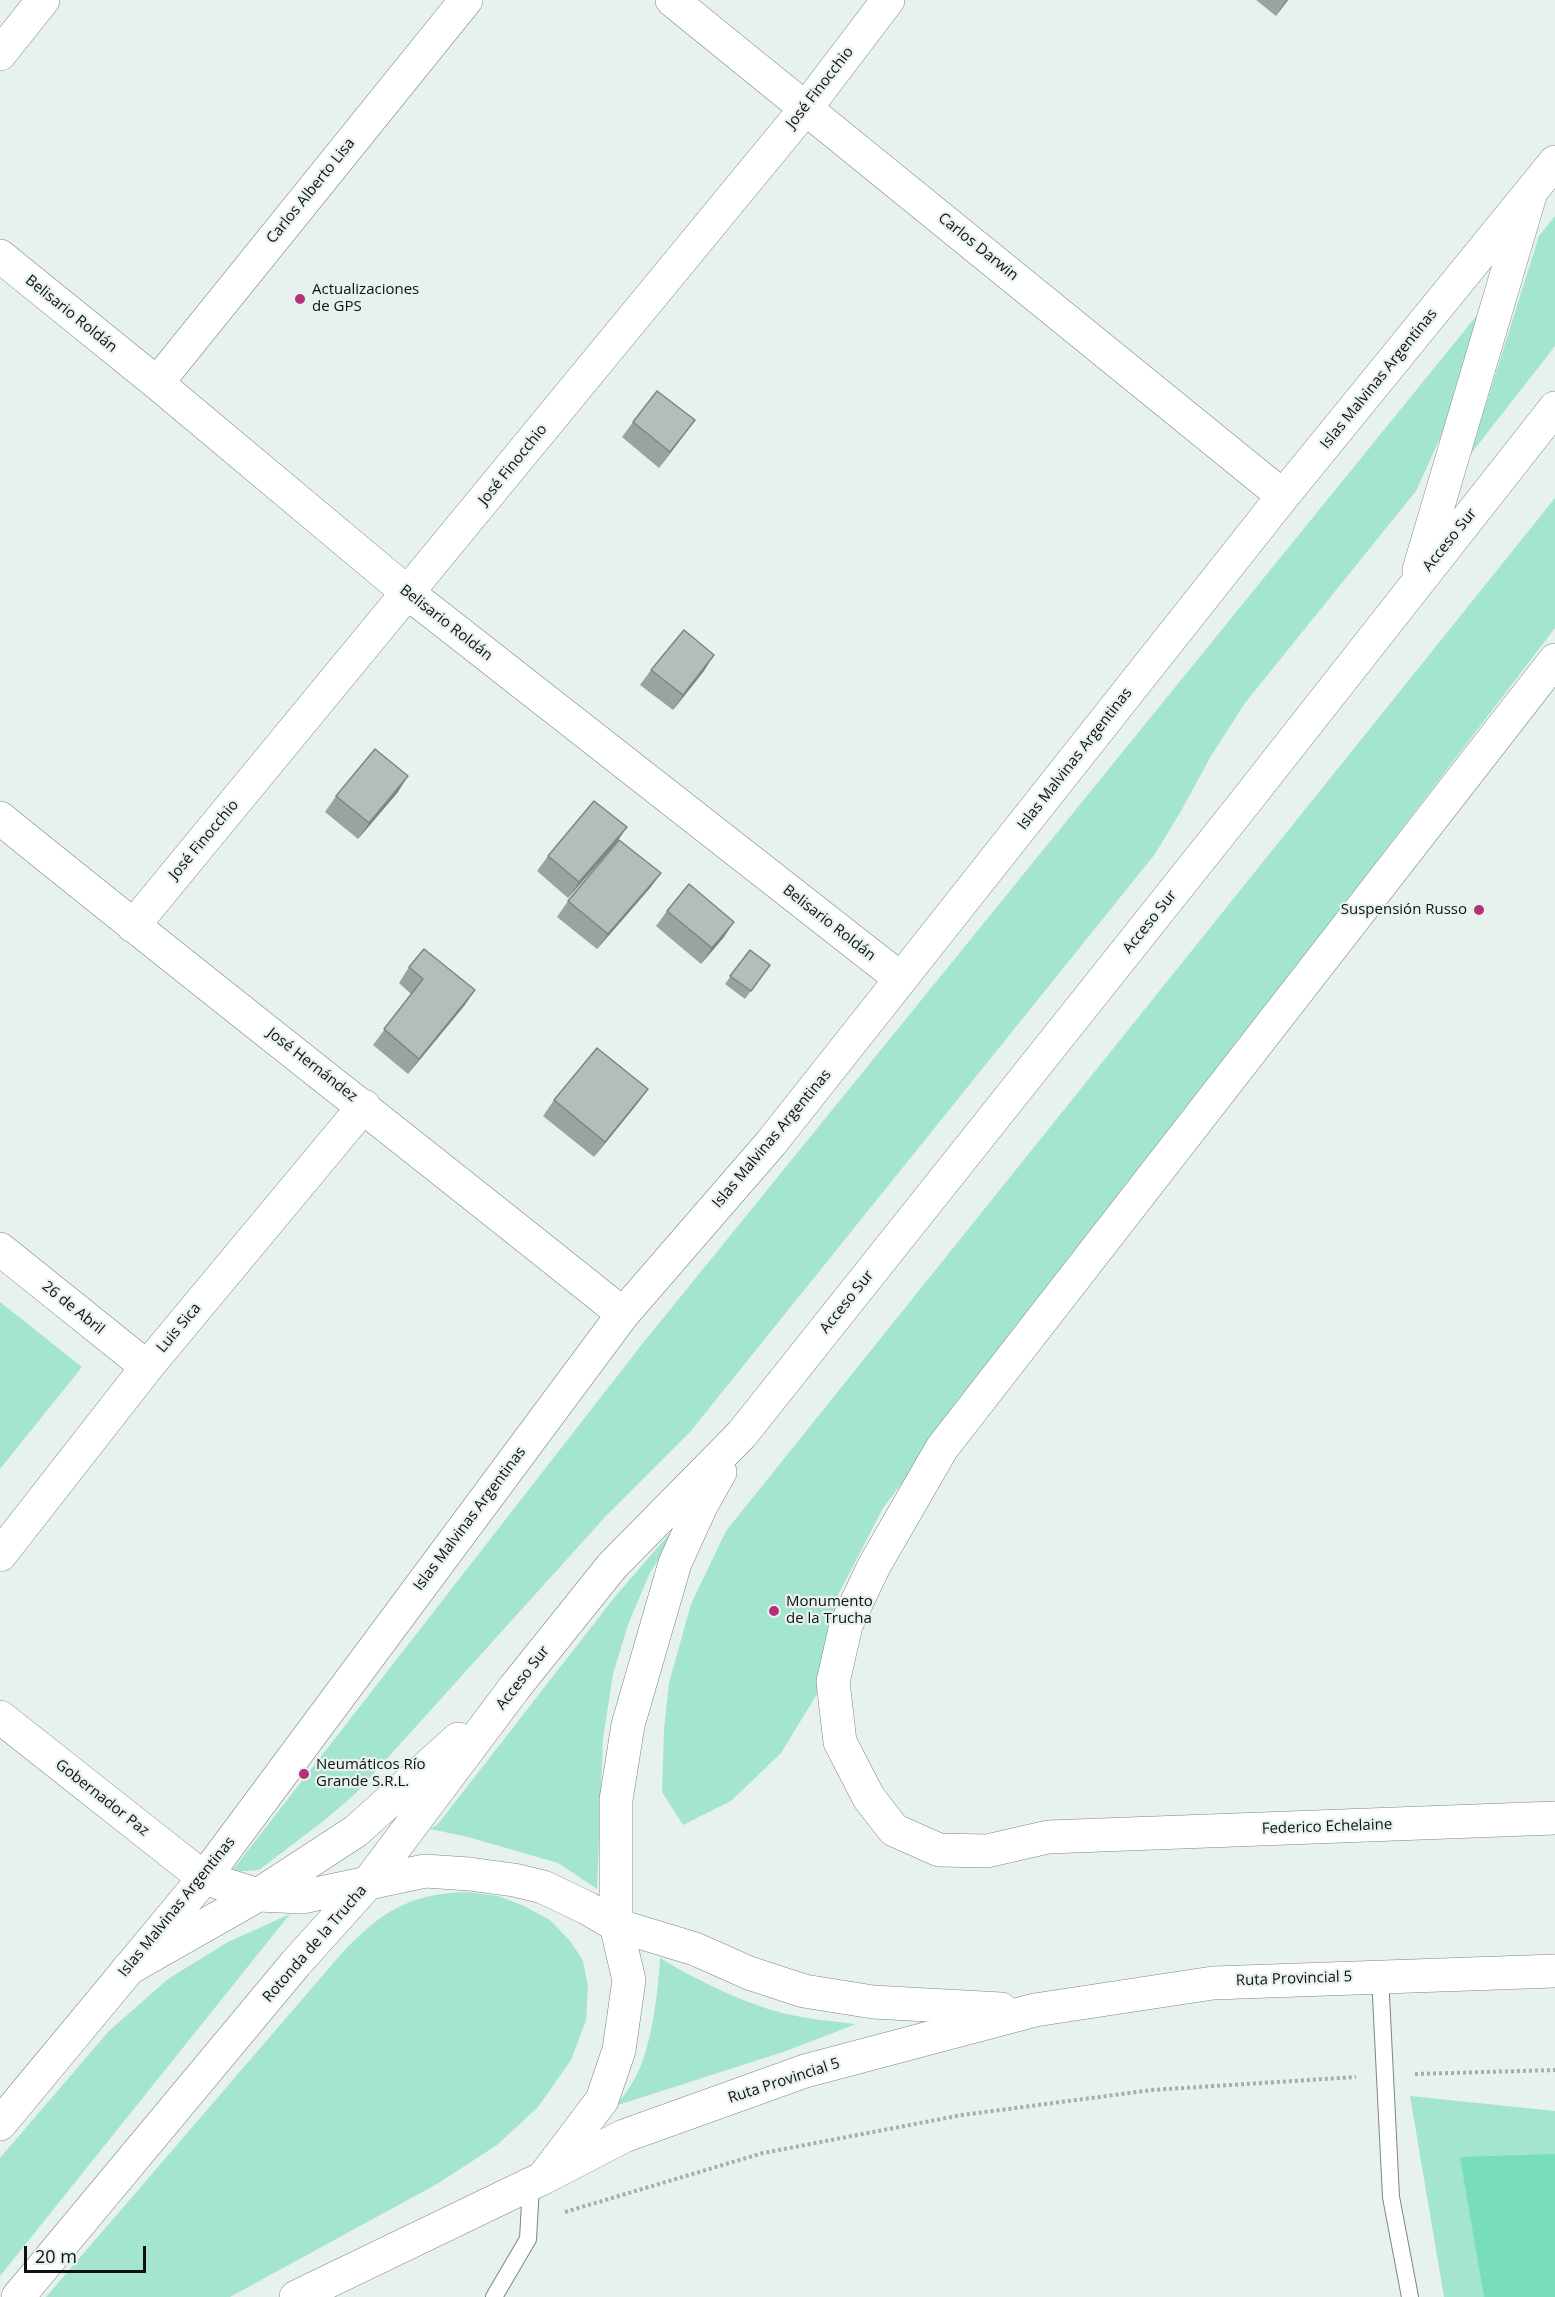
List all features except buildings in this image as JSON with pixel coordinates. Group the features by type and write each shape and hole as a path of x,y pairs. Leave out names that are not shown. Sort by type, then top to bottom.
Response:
{"street":[{"path":"0,54 43,0"},
{"name":"Carlos Alberto Lisa","path":"157,383 466,0"},
{"name":"Carlos Darwin","path":"672,0 1284,496"},
{"name":"José Finocchio","path":"133,926 806,108 888,0"},
{"name":"Islas Malvinas Argentinas","path":"0,2124 204,1878 623,1314 771,1143 1284,496 1555,162"},
{"path":"1414,585 1531,192"},
{"name":"Belisario Roldán","path":"0,256 157,383 408,593 901,979"},
{"name":"Acceso Sur","path":"368,1883 515,1687 612,1566 742,1434 1231,820 1555,408"},
{"name":"Federico Echelaine","path":"1552,669 942,1448 874,1566 846,1625 833,1682 840,1742 869,1798 894,1830 939,1850 987,1851 1048,1837 1555,1818"},
{"name":"José Hernández","path":"0,818 623,1314"},
{"name":"Luis Sica","path":"0,1555 147,1367 364,1106"},
{"name":"26 de Abril","path":"0,1249 147,1367"},
{"name":"Acceso Sur","path":"616,1925 616,1800 628,1725 675,1563 701,1506 742,1434"},
{"path":"128,1969 258,1895 356,1831 515,1687"},
{"name":"Gobernador Paz","path":"0,1717 204,1878"},
{"name":"Rotonda de la Trucha","path":"18,2297 296,1963 368,1883 425,1871 514,1880 543,1887 616,1925"},
{"path":"204,1878 258,1895 302,1897 368,1883"},
{"path":"306,2293 537,2182 602,2100 619,2050 628,1980 616,1925"},
{"name":"Ruta Provincial 5","path":"616,1925 695,1949 749,1973 804,1991 906,2004 1035,2010"},
{"name":"Ruta Provincial 5","path":"537,2182 624,2136 805,2071 1035,2010 1213,1983 1555,1971"}],"lane":[{"path":"1380,1976 1391,2198 1410,2297"},
{"path":"494,2297 528,2239 537,2182"}],"path":[{"path":"530,2222 763,2153 962,2115 1152,2090 1384,2075 1555,2070"}],"shaded area":[{"path":"1555,216 1555,346 1470,455 1539,236"},
{"path":"1478,314 1441,436 1416,491 1245,703 1211,756 1155,854 690,1432 605,1517 355,1794 259,1870 231,1872 643,1343"},
{"path":"1555,498 1555,628 883,1508 837,1597 822,1686 781,1753 731,1801 683,1825 662,1792 664,1730 669,1683 691,1604 726,1531"},
{"path":"0,1302 82,1367 0,1469"},
{"path":"683,1518 649,1575 629,1622 613,1674 603,1739 597,1889 558,1863 468,1837 430,1829 438,1824 614,1598"},
{"path":"467,1892 498,1896 524,1906 550,1920 571,1942 583,1961 588,1987 586,2020 571,2060 538,2107 497,2145 437,2184 230,2297 46,2297 356,1939 383,1916 412,1901"},
{"path":"290,1914 0,2276 0,2158 109,2031 168,1979 228,1942"},
{"path":"660,1958 719,1990 750,2003 800,2017 856,2024 786,2051 615,2106 637,2075 643,2060 652,2026"},
{"path":"1410,2096 1555,2111 1555,2297 1444,2297"},
{"path":"1555,2154 1555,2297 1484,2297 1460,2157"}],"place":[{"name":"Actualizaciones de GPS","path":"300,299"},
{"name":"Suspensión Russo","path":"1479,910"},
{"name":"Monumento de la Trucha","path":"774,1611"},
{"name":"Neumáticos Río Grande S.R.L.","path":"304,1774"}]}
